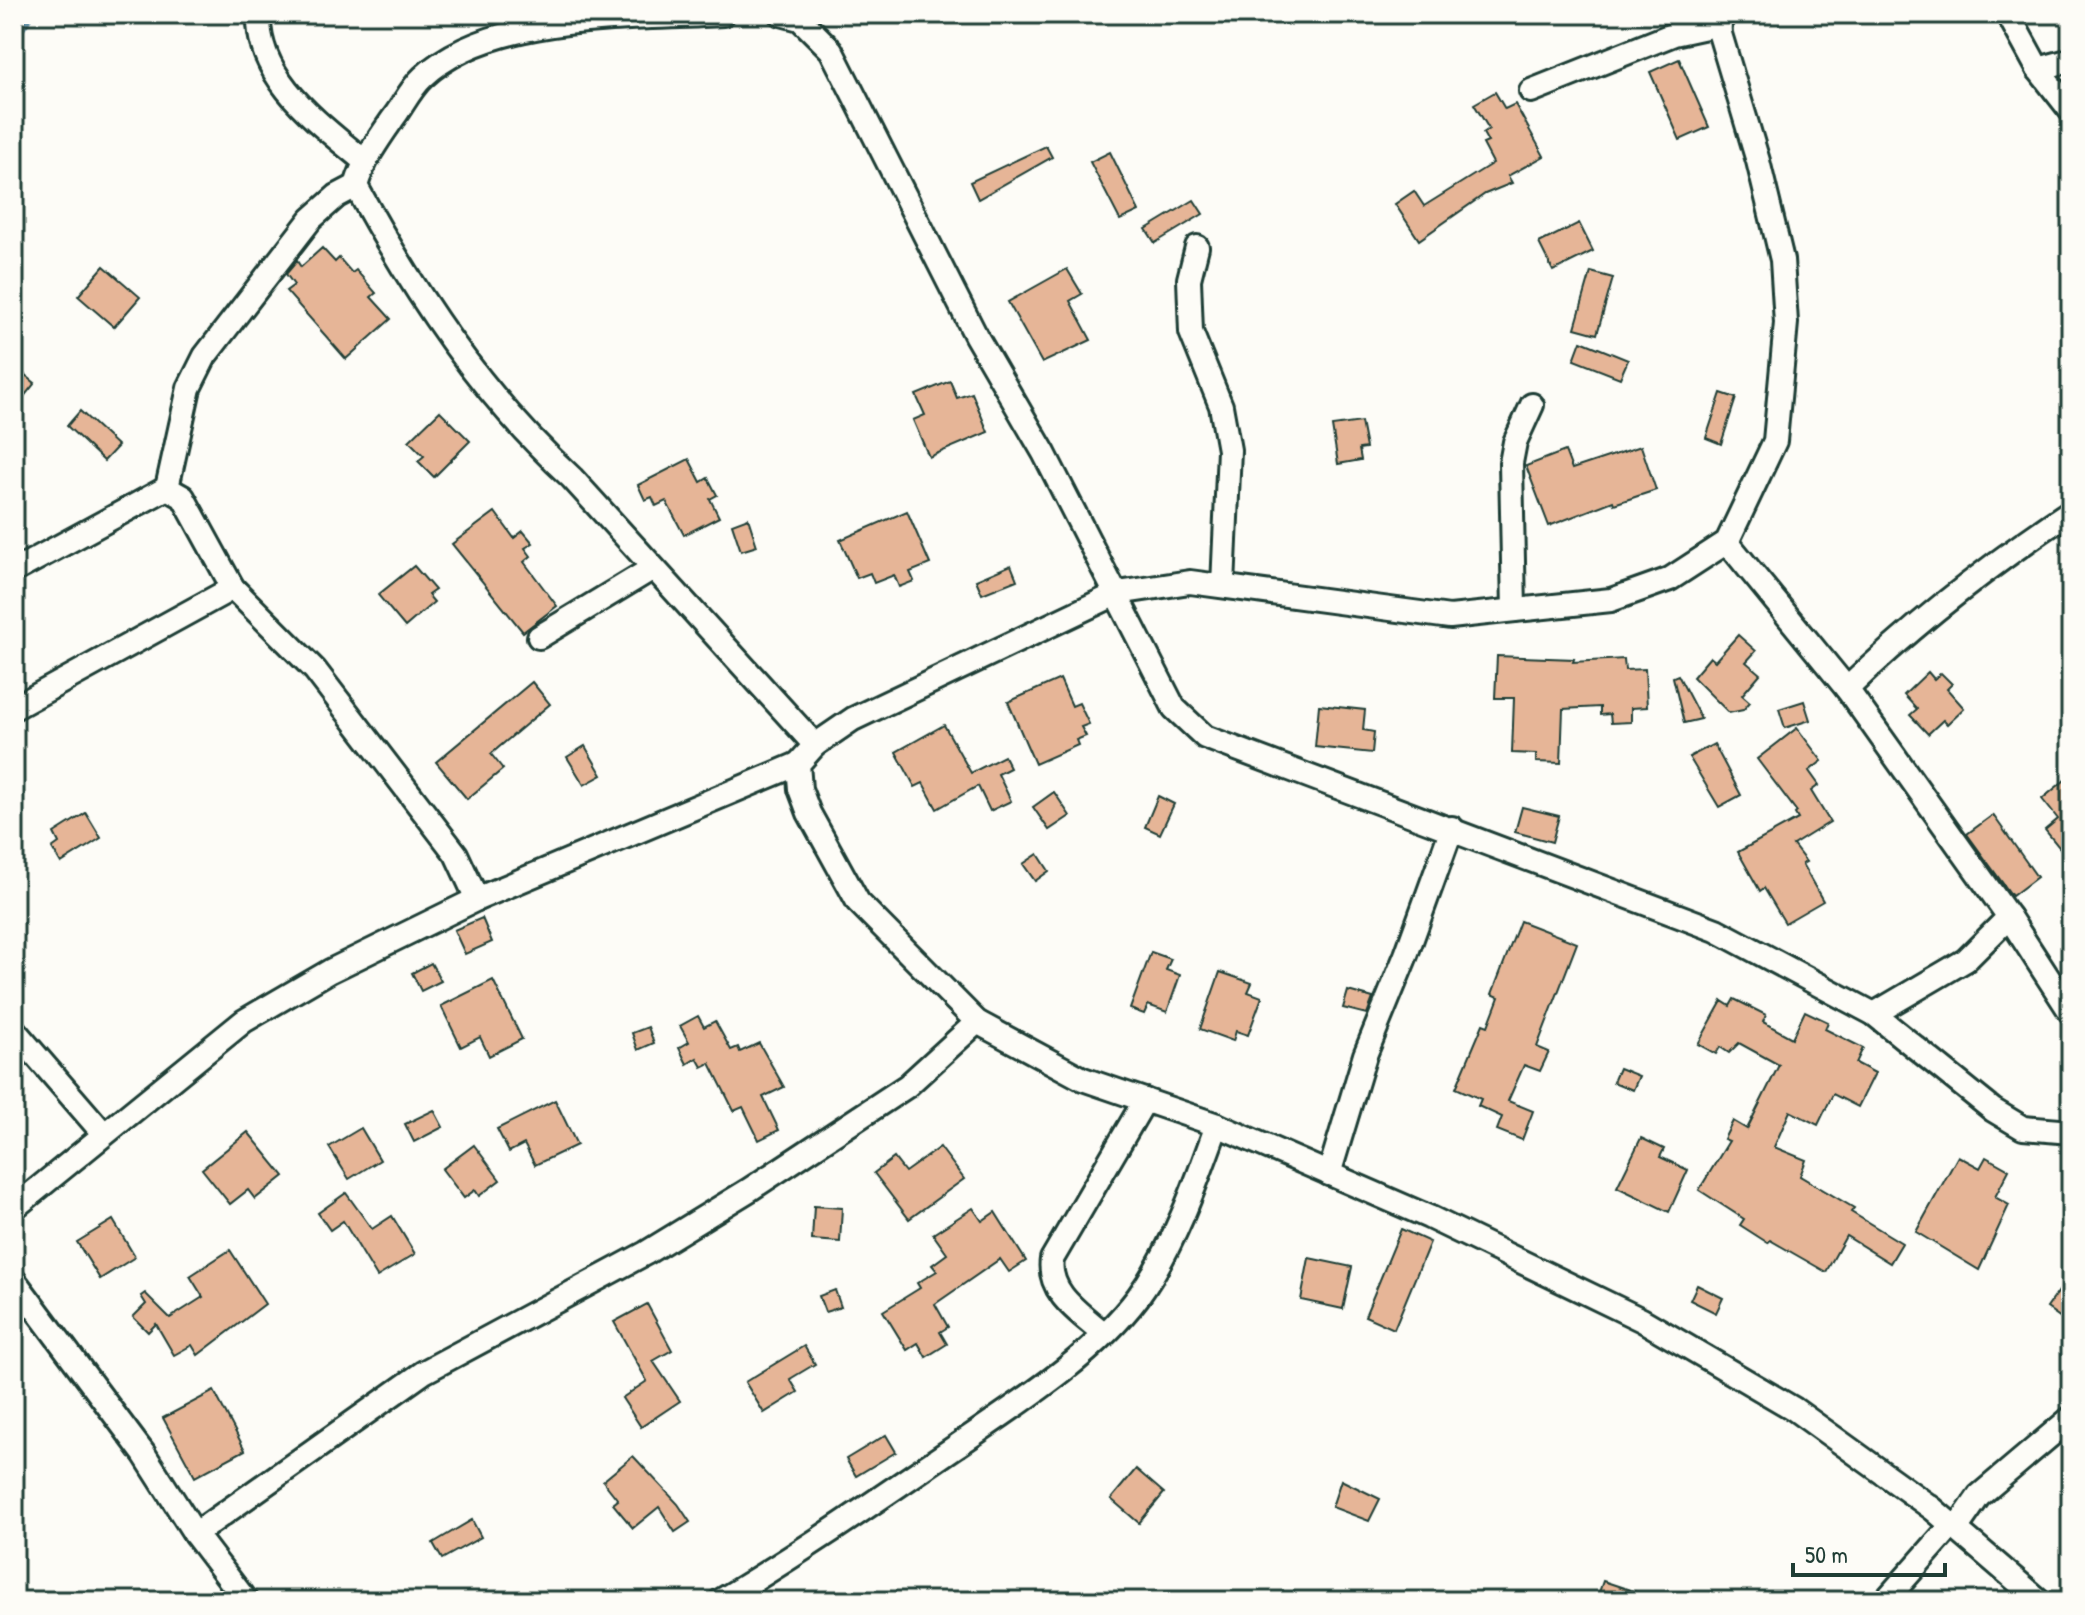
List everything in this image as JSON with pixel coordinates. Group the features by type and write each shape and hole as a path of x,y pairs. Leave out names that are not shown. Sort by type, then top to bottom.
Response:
{"street":[{"path":"259,14 264,53 299,107 364,161"},
{"path":"14,571 167,488 189,388 205,356 311,219 337,196 356,186 364,161 422,77 472,46 532,20 723,14"},
{"path":"781,14 800,19 831,50 976,336 1044,453 1174,708 1205,737 1716,930 1874,1014 2003,1116 2023,1128 2071,1132"},
{"path":"2008,14 2038,69 2071,111"},
{"path":"14,1208 244,1021 330,971 477,899 798,764 815,745 853,719 1118,593 1190,582 1450,617 1611,600 1670,579 1727,542 1775,441 1786,323 1782,260 1720,19 1531,91"},
{"path":"2038,69 2071,60"},
{"path":"356,186 393,254 465,362 539,448 572,478 815,745"},
{"path":"1197,247 1189,279 1191,332 1221,406 1229,450 1223,586"},
{"path":"1514,610 1511,463 1515,442 1532,405"},
{"path":"167,488 183,497 233,588 315,670 456,854 477,899"},
{"path":"1847,689 1901,636 2016,547 2071,511"},
{"path":"1727,542 1847,689 2009,917 2071,1013"},
{"path":"539,637 653,568"},
{"path":"14,708 233,588"},
{"path":"798,764 800,789 809,813 858,902 977,1022 1083,1079 1217,1125 1553,1274 1642,1320 1794,1409 1954,1527 2040,1601"},
{"path":"1329,1174 1365,1055 1406,955 1452,828"},
{"path":"1874,1014 1966,960 2009,917"},
{"path":"195,1534 424,1372 646,1253 762,1182 907,1086 977,1022"},
{"path":"14,1030 103,1133"},
{"path":"1103,1333 1061,1296 1051,1269 1052,1259 1145,1100"},
{"path":"720,1601 792,1559 1004,1413 1058,1374 1103,1333 1138,1298 1152,1274 1194,1188 1217,1125"},
{"path":"14,1280 144,1454 195,1534 246,1601"},
{"path":"1885,1601 1979,1496 2071,1418"}],"building":[{"path":"1679,59 1709,127 1680,140 1650,72"},
{"path":"1495,92 1505,109 1515,104 1544,156 1508,176 1512,183 1485,194 1419,240 1395,204 1414,191 1424,206 1493,163 1483,144 1488,142 1483,133 1489,129 1474,104"},
{"path":"1046,146 1052,157 978,199 970,182"},
{"path":"1110,152 1139,211 1120,220 1090,162"},
{"path":"1194,200 1203,214 1155,243 1146,229"},
{"path":"1579,223 1593,251 1553,271 1539,243"},
{"path":"322,248 335,262 339,258 352,273 356,270 376,293 371,297 391,319 346,359 286,291 294,285 286,274 297,261 301,267"},
{"path":"104,266 140,297 114,327 78,296"},
{"path":"1067,269 1082,294 1070,301 1091,340 1042,363 1008,302"},
{"path":"1591,272 1613,278 1597,334 1575,328"},
{"path":"1581,341 1628,360 1620,378 1574,360"},
{"path":"14,366 35,383 14,409"},
{"path":"950,381 957,398 972,393 988,432 929,457 913,420 925,415 916,395"},
{"path":"1721,393 1736,398 1721,444 1706,438"},
{"path":"80,411 118,446 104,461 67,426"},
{"path":"440,411 470,441 434,477 418,461 424,456 409,441"},
{"path":"1361,422 1366,448 1359,449 1361,460 1338,464 1332,426"},
{"path":"1641,446 1656,490 1614,504 1613,501 1549,526 1526,466 1565,451 1572,469"},
{"path":"689,459 701,482 708,478 717,495 710,499 719,517 684,535 666,501 656,506 652,497 645,500 638,485"},
{"path":"907,511 930,564 910,572 914,581 899,587 894,575 874,583 870,573 857,578 840,540"},
{"path":"495,512 514,538 523,531 533,543 525,548 531,556 524,562 557,606 523,632 452,544"},
{"path":"748,518 757,546 741,551 732,524"},
{"path":"1011,565 1017,580 982,594 976,580"},
{"path":"414,566 435,590 428,595 434,602 405,627 378,595"},
{"path":"1738,635 1756,651 1746,662 1760,674 1742,695 1750,702 1743,710 1729,713 1693,677 1710,657 1715,661"},
{"path":"1497,656 1574,659 1573,662 1624,659 1625,670 1645,669 1647,707 1631,708 1631,722 1611,723 1610,714 1600,715 1600,707 1563,709 1561,763 1536,762 1536,754 1512,753 1514,698 1495,698"},
{"path":"1928,672 1934,679 1941,673 1952,684 1947,689 1964,708 1947,724 1943,720 1928,734 1910,715 1917,709 1904,695"},
{"path":"1678,675 1701,719 1684,723 1673,677"},
{"path":"1060,679 1072,706 1079,703 1089,724 1081,727 1086,736 1076,740 1078,745 1035,764 1008,702"},
{"path":"532,682 550,704 491,754 503,769 467,799 436,762"},
{"path":"1804,701 1810,720 1785,728 1779,709"},
{"path":"1319,705 1365,710 1363,730 1374,732 1372,753 1315,747"},
{"path":"944,725 971,773 1004,756 1010,768 998,774 1011,801 990,811 978,786 937,809 923,783 915,787 896,752"},
{"path":"1797,728 1822,761 1809,771 1819,785 1811,791 1830,822 1793,845 1806,862 1802,864 1823,901 1785,923 1764,888 1760,891 1738,852 1798,819 1797,812 1757,759"},
{"path":"1714,744 1741,795 1719,807 1689,757"},
{"path":"585,746 602,775 584,785 567,757"},
{"path":"2071,775 2071,862 2045,830 2058,819 2042,799"},
{"path":"1054,792 1070,816 1049,830 1033,807"},
{"path":"1158,796 1174,804 1160,834 1145,827"},
{"path":"1522,807 1559,816 1552,842 1515,832"},
{"path":"86,813 101,838 61,863 52,848 59,843 54,833"},
{"path":"1993,815 2037,877 2012,896 1967,834"},
{"path":"1038,854 1049,871 1035,881 1023,864"},
{"path":"482,918 492,942 465,954 454,930"},
{"path":"1520,921 1577,943 1537,1047 1549,1052 1540,1071 1524,1065 1508,1101 1533,1111 1522,1140 1497,1130 1502,1117 1478,1106 1481,1099 1456,1088 1483,1024 1488,1026 1499,997 1492,994"},
{"path":"1151,952 1171,959 1166,970 1180,975 1167,1012 1148,1005 1144,1014 1130,1009"},
{"path":"431,963 441,981 421,991 412,973"},
{"path":"1220,972 1252,983 1248,992 1262,997 1248,1035 1236,1031 1233,1041 1200,1029"},
{"path":"493,980 522,1039 489,1056 480,1037 461,1047 441,1006"},
{"path":"1348,991 1373,998 1367,1014 1343,1008"},
{"path":"1734,999 1766,1015 1763,1022 1792,1038 1805,1011 1828,1022 1825,1029 1863,1048 1856,1063 1875,1073 1858,1107 1833,1094 1818,1125 1790,1111 1774,1147 1806,1160 1800,1176 1854,1208 1851,1212 1902,1243 1890,1263 1846,1236 1826,1272 1740,1225 1744,1219 1699,1190 1729,1141 1724,1139 1733,1121 1747,1129 1779,1065 1739,1043 1729,1053 1720,1047 1716,1054 1698,1044 1722,1001 1730,1006"},
{"path":"698,1016 704,1027 715,1021 731,1050 738,1047 740,1052 759,1043 784,1087 763,1097 779,1130 759,1140 743,1107 734,1111 710,1063 702,1067 697,1058 687,1064 679,1048 689,1042 680,1026"},
{"path":"648,1027 654,1043 638,1050 632,1033"},
{"path":"1619,1068 1639,1076 1633,1090 1613,1082"},
{"path":"555,1100 577,1145 535,1165 524,1144 509,1152 497,1129"},
{"path":"434,1110 443,1127 414,1142 405,1124"},
{"path":"361,1128 380,1160 349,1179 329,1147"},
{"path":"248,1132 284,1176 255,1199 248,1190 230,1204 202,1169"},
{"path":"1641,1138 1664,1149 1660,1157 1688,1170 1669,1212 1617,1187"},
{"path":"474,1145 500,1180 479,1196 475,1190 464,1198 442,1169"},
{"path":"940,1147 964,1179 909,1219 874,1173 894,1158 905,1172"},
{"path":"1958,1156 1980,1168 1986,1157 2009,1170 1995,1197 2009,1205 1979,1270 1916,1232"},
{"path":"346,1193 372,1229 392,1216 415,1254 377,1277 343,1221 330,1230 318,1213"},
{"path":"814,1206 842,1208 840,1242 812,1240"},
{"path":"973,1208 982,1221 995,1212 1026,1261 1009,1272 1000,1259 935,1304 948,1327 940,1332 947,1344 926,1357 918,1343 907,1350 883,1311 920,1288 917,1283 937,1271 932,1265 947,1254 933,1234"},
{"path":"113,1220 135,1257 100,1279 77,1242"},
{"path":"1401,1229 1430,1242 1394,1329 1365,1316"},
{"path":"230,1250 265,1304 198,1355 192,1345 174,1355 156,1324 148,1332 133,1317 146,1304 141,1296 145,1293 170,1318 203,1297 190,1276"},
{"path":"1309,1258 1352,1267 1343,1309 1301,1300"},
{"path":"2071,1274 2071,1325 2047,1308"},
{"path":"1697,1285 1723,1298 1716,1313 1690,1300"},
{"path":"835,1290 841,1307 825,1312 819,1296"},
{"path":"647,1304 672,1350 653,1361 680,1401 641,1427 622,1398 647,1381 614,1322"},
{"path":"804,1346 815,1364 790,1379 798,1392 764,1413 745,1382"},
{"path":"214,1391 245,1450 195,1477 163,1418"},
{"path":"886,1435 896,1452 856,1476 846,1459"},
{"path":"633,1456 678,1504 690,1522 675,1532 659,1507 633,1528 613,1504 618,1500 603,1481"},
{"path":"1136,1469 1164,1493 1139,1523 1111,1499"},
{"path":"1341,1480 1380,1499 1369,1521 1332,1507"},
{"path":"472,1520 481,1537 442,1559 433,1543"},
{"path":"1603,1581 1654,1598 1653,1601 1596,1601"}],"waterway":[{"path":"14,41 32,14"}]}
